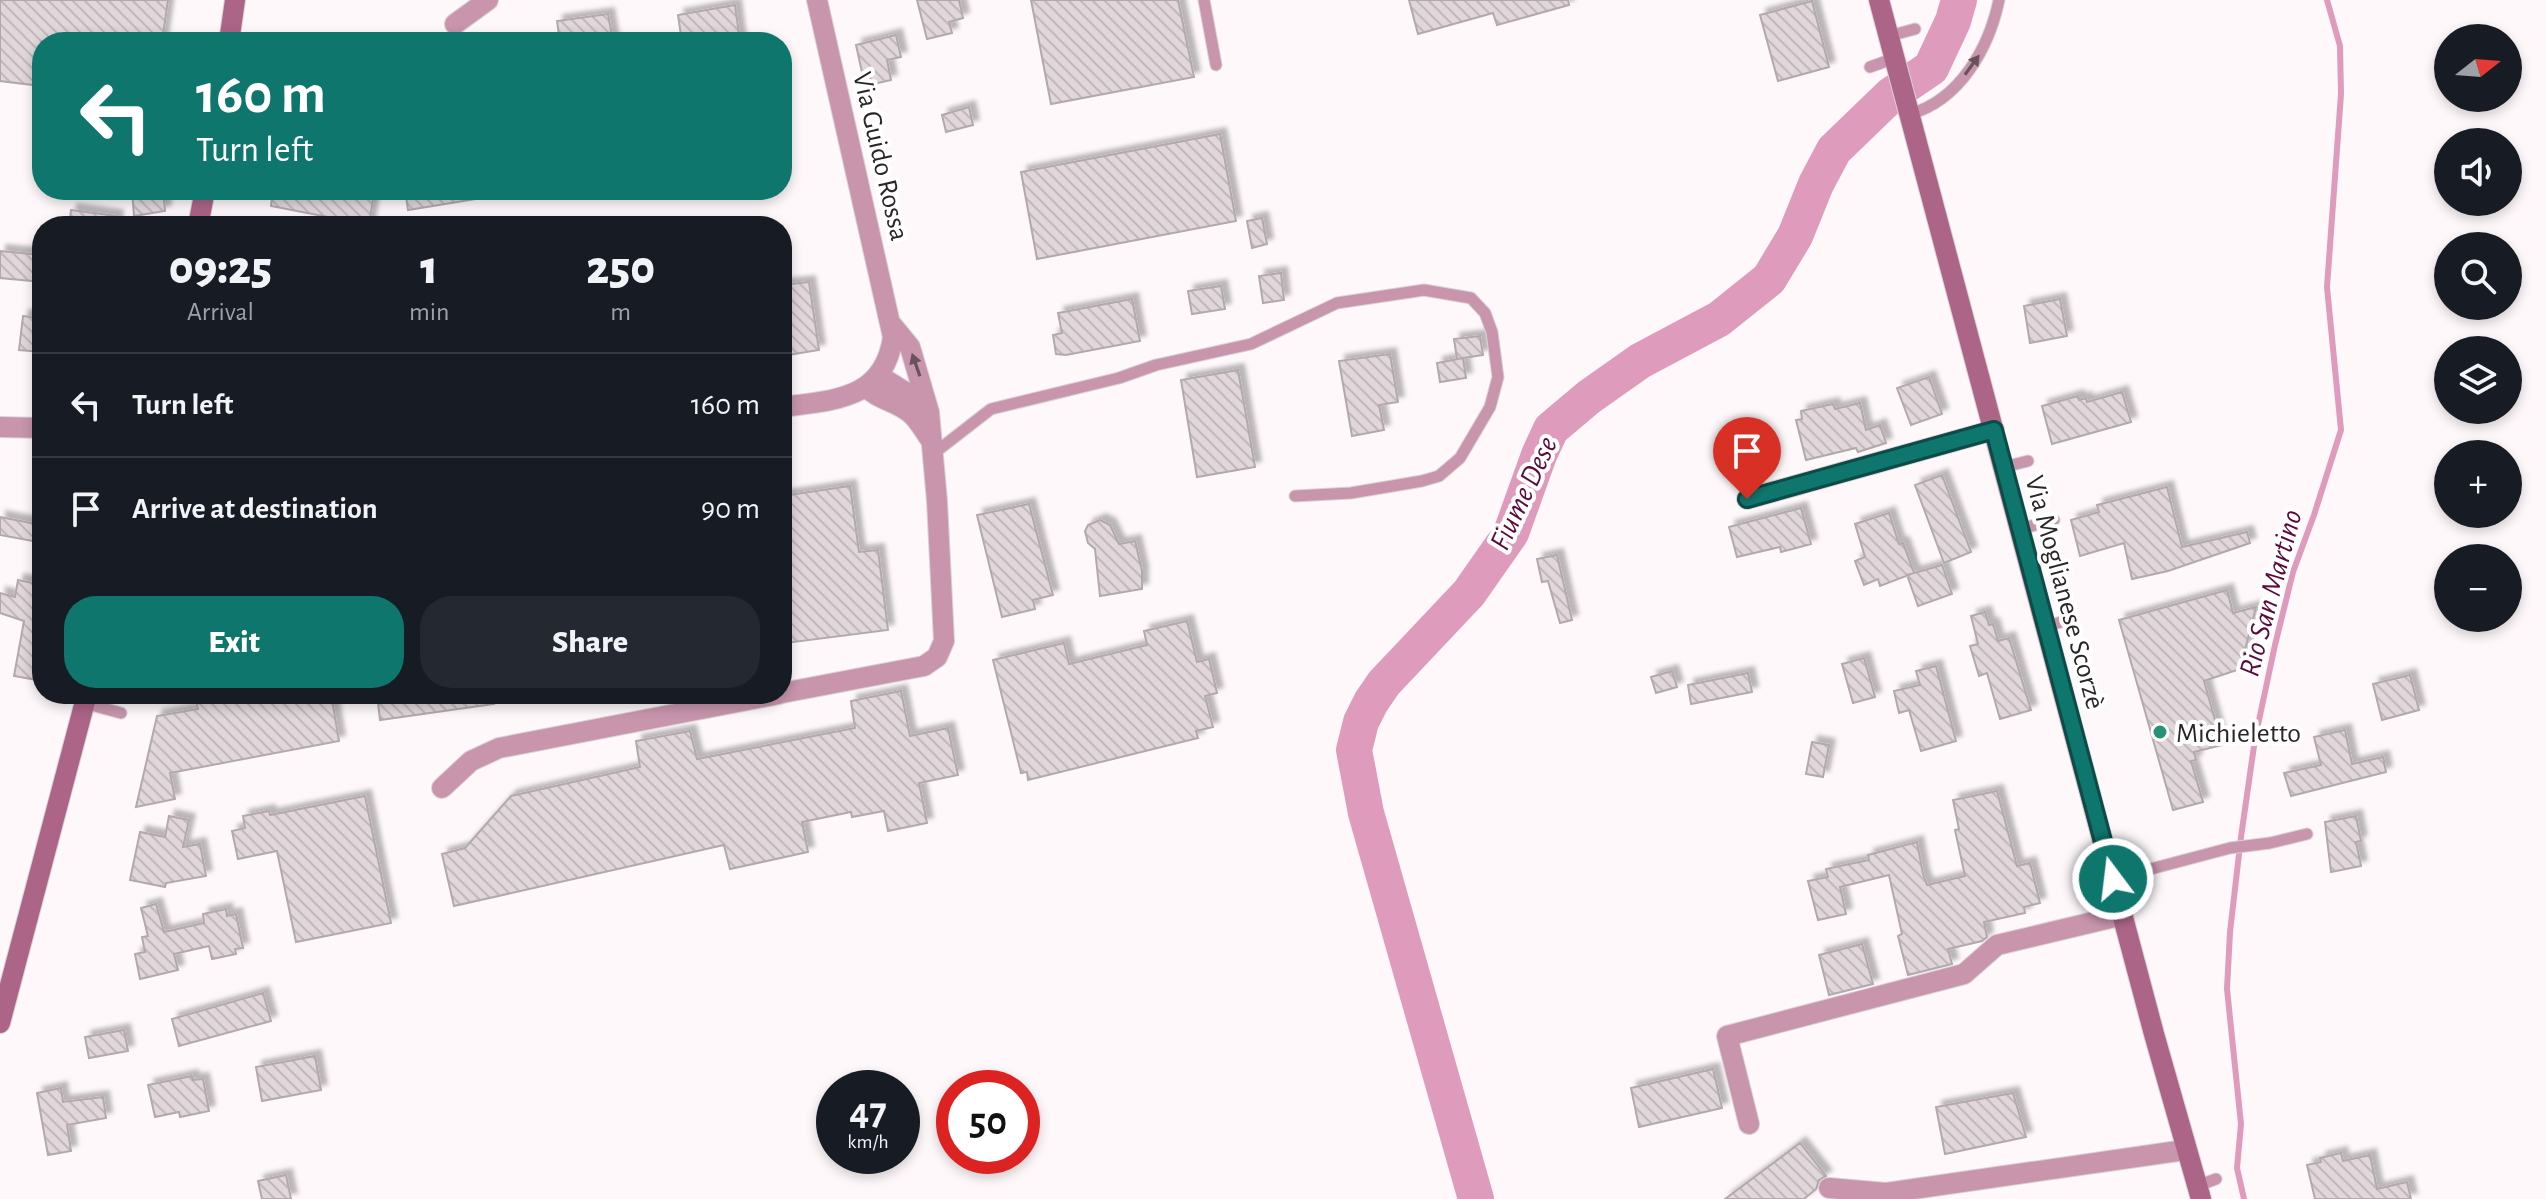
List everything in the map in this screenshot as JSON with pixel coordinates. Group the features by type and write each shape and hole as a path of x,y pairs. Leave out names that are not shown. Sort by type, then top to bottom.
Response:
{"main road":[{"path":"230,32 235,0"},
{"name":"Via Moglianese Scorzè","path":"1879,0 2185,1150 2205,1188"},
{"path":"0,1023 84,704"}],"street":[{"path":"455,24 488,0"},
{"name":"Via Guido Rossa","path":"817,0 892,325 891,349 872,381"},
{"name":"Via Guido Rossa","path":"792,692 924,666 937,657 944,641 929,412 910,347 892,325"},
{"path":"792,406 857,393 872,381"},
{"path":"872,381 915,398 929,412"},
{"path":"872,381 874,396 912,413 931,446"},
{"path":"10,428 32,428"},
{"path":"10,428 32,437"},
{"path":"1747,499 1994,430"},
{"name":"Via Guido Rossa","path":"442,788 471,761 499,748 728,704"},
{"path":"1749,1124 1727,1036 1964,974 1997,945 2123,915"},
{"path":"1829,1188 1886,1193 2185,1150"}],"lane":[{"path":"1204,0 1216,65"},
{"path":"1908,107 1931,108 1966,74 1979,56 1999,0"},
{"path":"1889,36 1915,29"},
{"path":"1870,67 1895,58"},
{"path":"931,446 991,409 1119,378 1156,365 1251,344 1337,303 1424,290 1471,298 1485,313 1492,332 1498,377 1490,407 1460,458 1439,476 1411,484 1351,493 1295,496"},
{"path":"2004,467 2028,461"},
{"path":"2020,529 2054,520"},
{"path":"2046,626 2073,619"},
{"path":"98,704 121,713"},
{"path":"2113,879 2238,847 2307,834"}],"building":[{"path":"0,0 168,0 163,32 32,32 32,85 0,81"},
{"path":"917,0 959,0 963,18 949,22 952,33 927,39"},
{"path":"1031,0 1178,0 1194,77 1051,104"},
{"path":"1409,0 1568,0 1569,5 1497,25 1493,13 1418,34"},
{"path":"1812,1 1829,67 1778,81 1760,15"},
{"path":"735,5 739,32 681,32 678,15"},
{"path":"608,14 611,32 559,32 557,21"},
{"path":"896,35 901,57 887,60 891,80 865,86 856,45"},
{"path":"969,107 973,125 946,132 942,115"},
{"path":"1220,134 1236,221 1037,259 1021,172"},
{"path":"133,200 164,200 165,211 134,216"},
{"path":"272,200 373,200 370,216 323,216 271,206"},
{"path":"406,200 470,200 408,210"},
{"path":"71,210 117,216 70,216"},
{"path":"1262,218 1267,244 1252,248 1247,221"},
{"path":"0,251 32,254 32,281 0,278"},
{"path":"1281,273 1284,300 1263,303 1259,276"},
{"path":"809,282 819,350 792,354 792,284"},
{"path":"1221,286 1225,309 1192,314 1188,291"},
{"path":"1132,299 1140,341 1066,355 1056,354 1053,335 1062,333 1058,313"},
{"path":"2060,299 2067,336 2030,343 2024,306"},
{"path":"23,316 32,317 32,351 19,350"},
{"path":"1480,336 1483,355 1457,359 1454,339"},
{"path":"1390,354 1398,402 1379,405 1384,430 1352,436 1339,361"},
{"path":"1463,358 1466,378 1440,382 1437,363"},
{"path":"1238,370 1255,467 1197,477 1181,380"},
{"path":"1929,377 1942,414 1911,425 1897,388"},
{"path":"2122,392 2131,422 2052,444 2042,406 2078,396 2079,400 2086,398 2087,402"},
{"path":"1860,403 1866,430 1880,425 1886,443 1858,452 1856,448 1806,460 1796,420 1802,419 1801,411 1833,404 1835,409"},
{"path":"1942,475 1971,552 1944,563 1915,485"},
{"path":"850,486 859,552 878,550 888,630 792,642 792,495"},
{"path":"2167,487 2182,547 2247,532 2250,543 2168,571 2132,579 2124,543 2080,556 2071,520 2099,512 2097,505"},
{"path":"1029,504 1053,595 1033,600 1035,609 1002,617 977,515"},
{"path":"1801,508 1811,544 1781,552 1780,547 1737,557 1729,527"},
{"path":"1889,513 1899,544 1903,543 1914,573 1880,586 1878,579 1864,585 1855,561 1865,557 1855,524"},
{"path":"0,517 32,523 32,541 0,535"},
{"path":"1100,520 1110,525 1119,544 1135,541 1142,571 1142,589 1100,596 1095,549 1088,543 1085,531 1088,525"},
{"path":"1557,555 1572,620 1560,623 1548,581 1542,582 1537,559"},
{"path":"1942,565 1952,594 1918,606 1907,575"},
{"path":"18,580 32,583 32,679 14,676 24,621 0,613 0,593 15,597"},
{"path":"2227,590 2233,613 2256,607 2240,669 2204,681 2222,745 2194,752 2196,760 2191,761 2203,802 2173,810 2119,620"},
{"path":"1985,612 1998,641 2009,638 2031,710 2000,719 1987,673 1979,676 1970,646 1978,644 1971,616"},
{"path":"1187,621 1197,662 1209,659 1217,693 1205,696 1213,727 1196,731 1198,738 1028,780 1027,772 1021,773 993,660 1064,643 1069,664 1147,645 1144,631"},
{"path":"1864,658 1875,697 1853,703 1842,664"},
{"path":"1936,666 1956,741 1921,751 1909,710 1899,713 1894,691 1920,685 1916,671"},
{"path":"1672,671 1677,687 1656,693 1651,677"},
{"path":"1748,673 1752,692 1691,704 1688,685"},
{"path":"2410,675 2419,710 2382,720 2373,684"},
{"path":"901,691 910,736 948,728 958,775 919,783 927,823 888,831 884,811 852,817 851,812 802,822 808,852 730,869 724,845 454,906 442,854 465,848 511,796 640,767 636,741 690,731 697,759 855,728 851,701"},
{"path":"197,704 333,704 339,741 170,773 175,799 136,807 157,716 198,709"},
{"path":"378,704 494,704 380,720"},
{"path":"2345,730 2352,764 2383,757 2386,772 2291,796 2284,773 2321,765 2314,737"},
{"path":"1812,742 1829,745 1823,777 1806,774"},
{"path":"1997,791 2017,866 2030,863 2040,903 2024,907 2025,913 1984,922 1987,937 1982,941 1948,949 1952,964 1908,975 1898,936 1902,934 1889,875 1840,887 1846,914 1818,920 1808,881 1828,877 1826,869 1869,860 1868,855 1917,842 1927,885 1965,876 1955,830 1959,829 1953,800"},
{"path":"365,796 391,923 296,942 277,851 238,859 232,831 245,828 243,816 269,811 270,815"},
{"path":"169,816 189,820 183,847 200,844 206,876 166,883 165,887 130,880 140,832 165,837"},
{"path":"2356,816 2361,841 2356,842 2361,866 2331,872 2325,822"},
{"path":"156,904 164,932 204,923 203,914 226,909 227,916 236,914 243,948 235,949 236,954 212,959 209,946 174,954 178,970 140,979 135,954 145,952 142,937 148,936 141,908"},
{"path":"1862,944 1873,984 1829,995 1819,955"},
{"path":"263,993 271,1021 179,1046 172,1019"},
{"path":"124,1030 128,1051 89,1058 85,1037"},
{"path":"315,1056 321,1090 262,1101 256,1067"},
{"path":"1713,1069 1722,1108 1639,1127 1631,1088"},
{"path":"192,1076 193,1080 203,1079 209,1111 180,1117 179,1112 155,1117 148,1085"},
{"path":"61,1088 63,1102 103,1097 106,1118 67,1125 71,1151 48,1155 37,1093"},
{"path":"2013,1093 2026,1137 1945,1154 1936,1107"},
{"path":"1800,1143 1826,1176 1804,1199 1725,1199"},
{"path":"2341,1153 2343,1161 2370,1155 2377,1189 2407,1182 2411,1199 2315,1199 2307,1165"},
{"path":"286,1175 291,1199 262,1199 258,1181"}],"waterway":[{"name":"Fiume Dese","path":"1476,1199 1366,813 1354,750 1361,722 1384,683 1469,593 1511,533 1551,429 1640,361 1719,319 1769,279 1795,236 1834,150 1891,95 1931,68 1953,21 1959,0"},
{"name":"Rio San Martino","path":"2244,1199 2237,1168 2241,1124 2227,989 2241,837 2255,739 2275,645 2293,572 2341,430 2327,287 2341,94 2340,46 2327,0"}],"place":[{"name":"Michieletto","path":"2160,732"}],"route":[{"path":"1747,499 1994,430 2113,879"}]}
